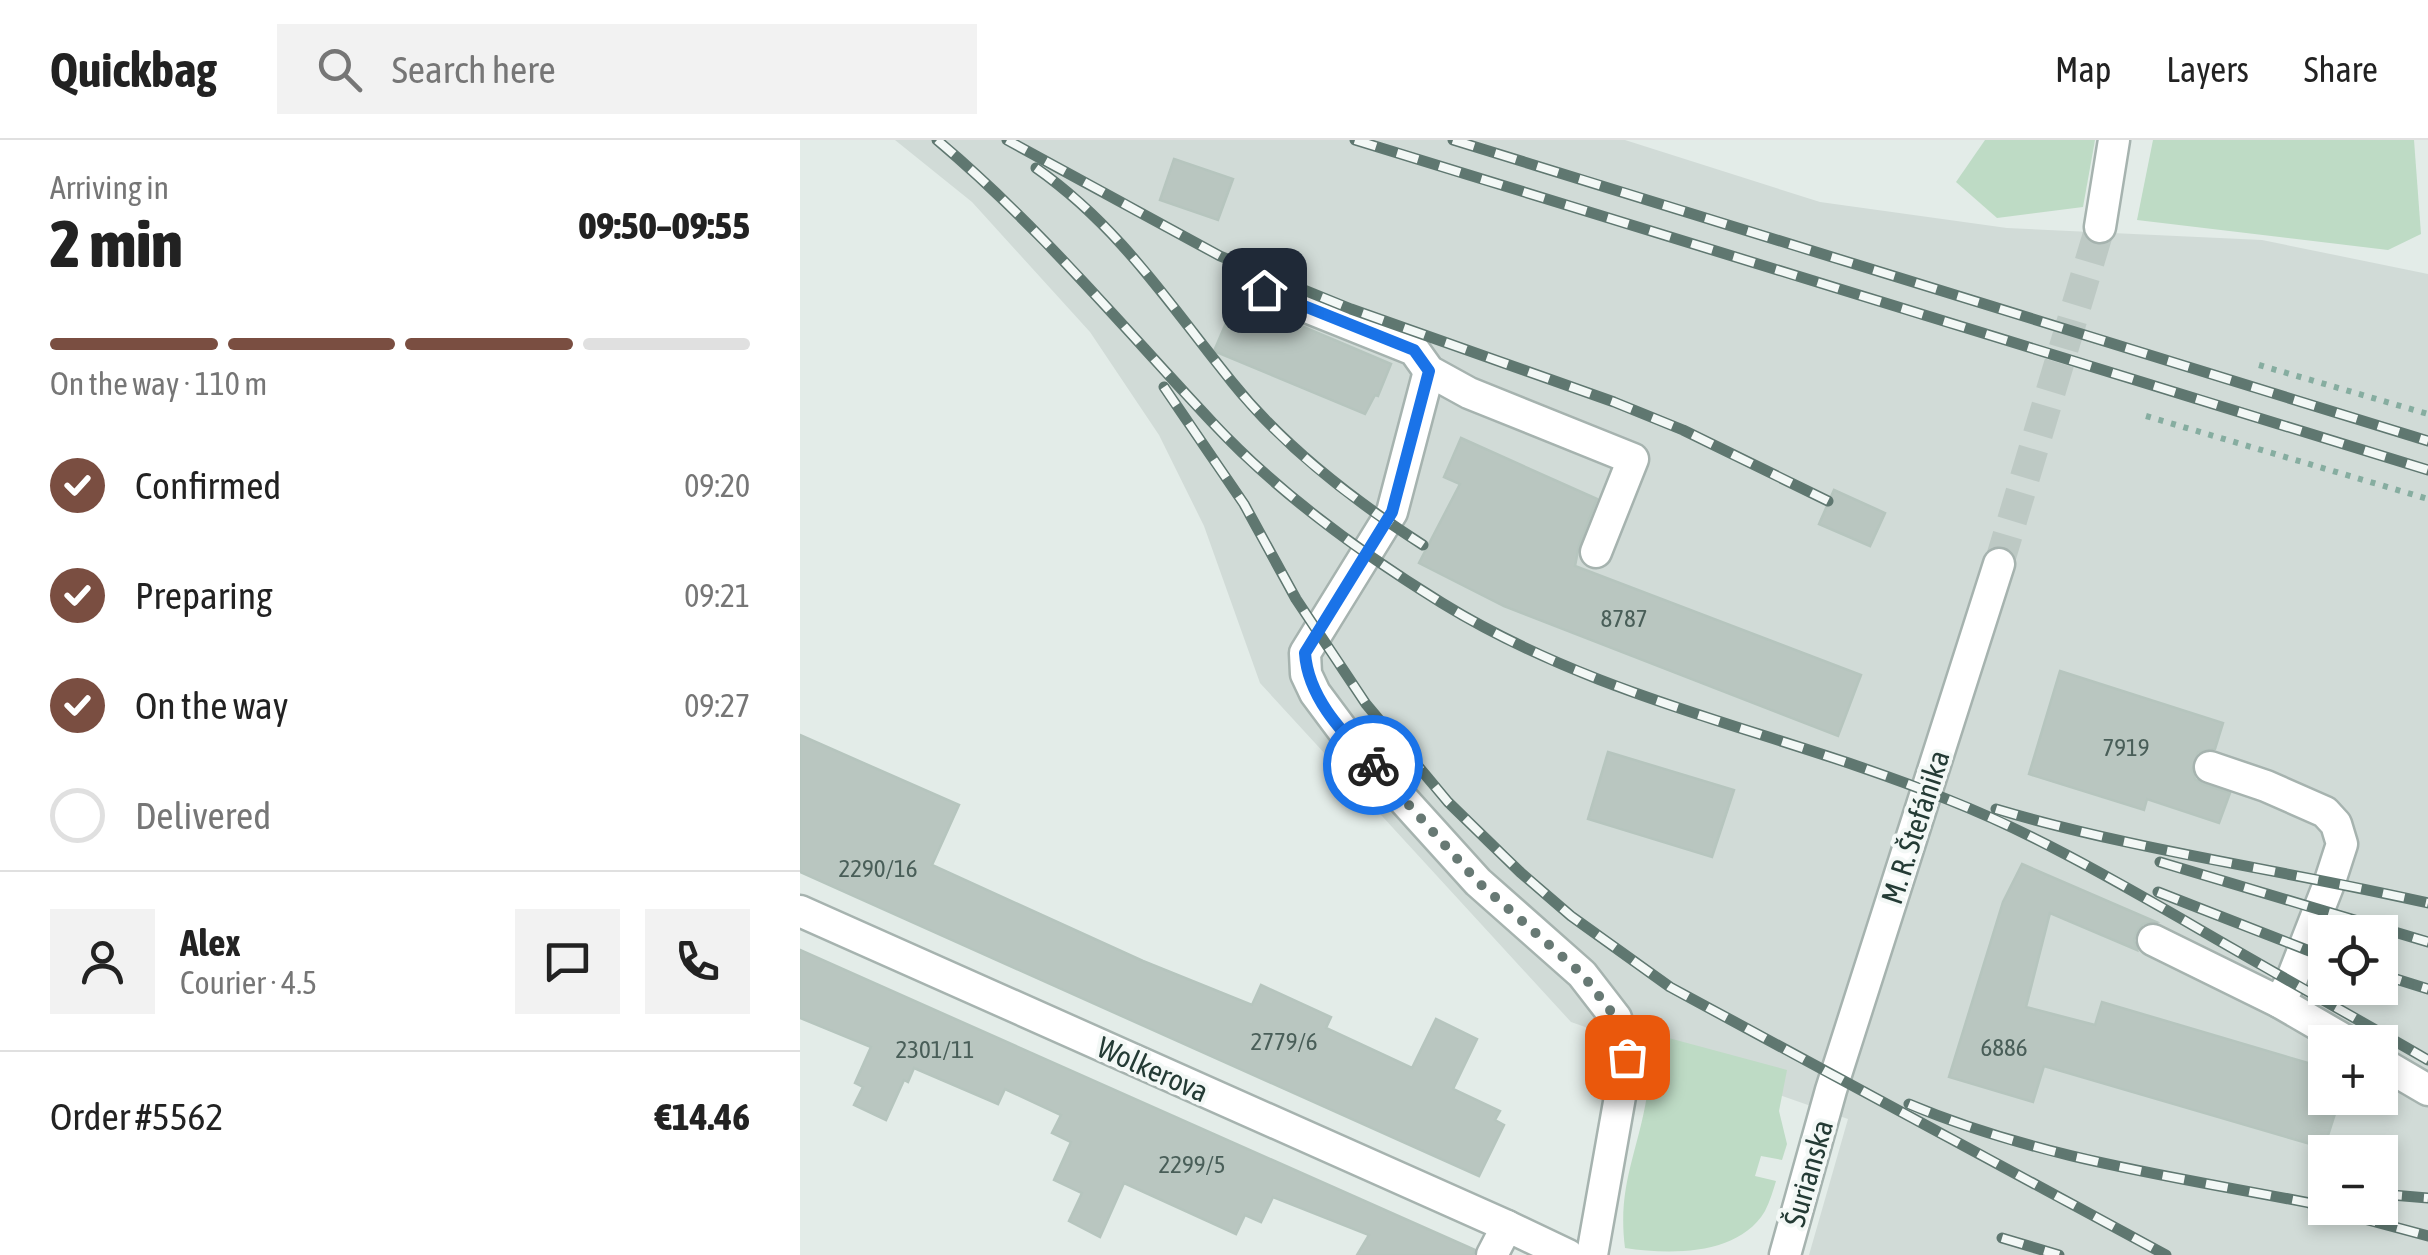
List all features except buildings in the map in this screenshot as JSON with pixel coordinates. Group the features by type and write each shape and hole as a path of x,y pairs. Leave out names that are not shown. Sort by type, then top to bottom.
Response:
{"street":[{"path":"2100,227 2114,140"},
{"path":"1264,290 1414,350 1429,371 1469,393 1633,459 1596,552"},
{"path":"1429,371 1392,512 1305,653 1306,674 1315,694 1353,744 1478,882 1582,974 1616,1018 1627,1057 1592,1255"},
{"name":"M. R. Štefánika","path":"1831,1090 2000,564"},
{"path":"2210,768 2266,786 2325,812 2336,824 2342,844 2291,981 2279,1002"},
{"name":"Wolkerova","path":"800,911 1568,1255"},
{"path":"2153,940 2319,1025"},
{"path":"2398,1072 2428,1090"},
{"name":"Šurianska","path":"1785,1255 1831,1090"},
{"path":"1492,1255 1506,1226"}],"path":[{"path":"2259,365 2428,414"},
{"path":"2146,416 2428,499"}],"shaded area":[{"path":"895,140 1625,140 1820,202 2007,228 2262,240 2428,274 2428,1255 1809,1255 1848,1119 1571,1022 1260,683 1204,526 1159,435 1090,332 972,202"}],"green space":[{"path":"1985,140 2095,140 2083,207 1997,218 1956,182"},
{"path":"2153,140 2414,140 2421,234 2388,250 2137,220"},
{"path":"1650,1033 1787,1070 1779,1111 1787,1144 1782,1160 1761,1156 1755,1176 1776,1181 1770,1200 1753,1226 1722,1244 1684,1251 1625,1248 1624,1206 1648,1087"}],"tunnel":[{"path":"1999,564 2100,227"}],"railway":[{"path":"937,140 1044,241 1211,421 1264,472 1351,542 1442,603 1503,637 1628,690 1885,776 2009,826 2124,886 2428,1060"},
{"path":"1007,140 1220,256 1351,309 1614,402 1683,430 1828,501"},
{"path":"1355,140 2428,470"},
{"path":"1453,140 2428,441"},
{"path":"1036,168 1118,241 1274,429 1346,491 1423,545"},
{"path":"1164,387 1244,504 1296,599 1366,704 1448,802 1520,872 1571,916 1670,987 2166,1255"},
{"path":"1996,809 2103,837 2428,903"},
{"path":"2160,862 2428,942"},
{"path":"2158,892 2308,950"},
{"path":"2398,980 2428,989"},
{"path":"1909,1104 2062,1154 2308,1203"},
{"path":"2398,1196 2428,1198"},
{"path":"2387,1225 2428,1236"},
{"path":"2002,1238 2059,1255"}],"way so far":[{"path":"1373,765 1478,882 1582,974 1616,1018 1627,1057"}],"route":[{"path":"1264,290 1414,350 1429,371 1392,512 1305,653 1306,674 1315,694 1373,765"}]}
